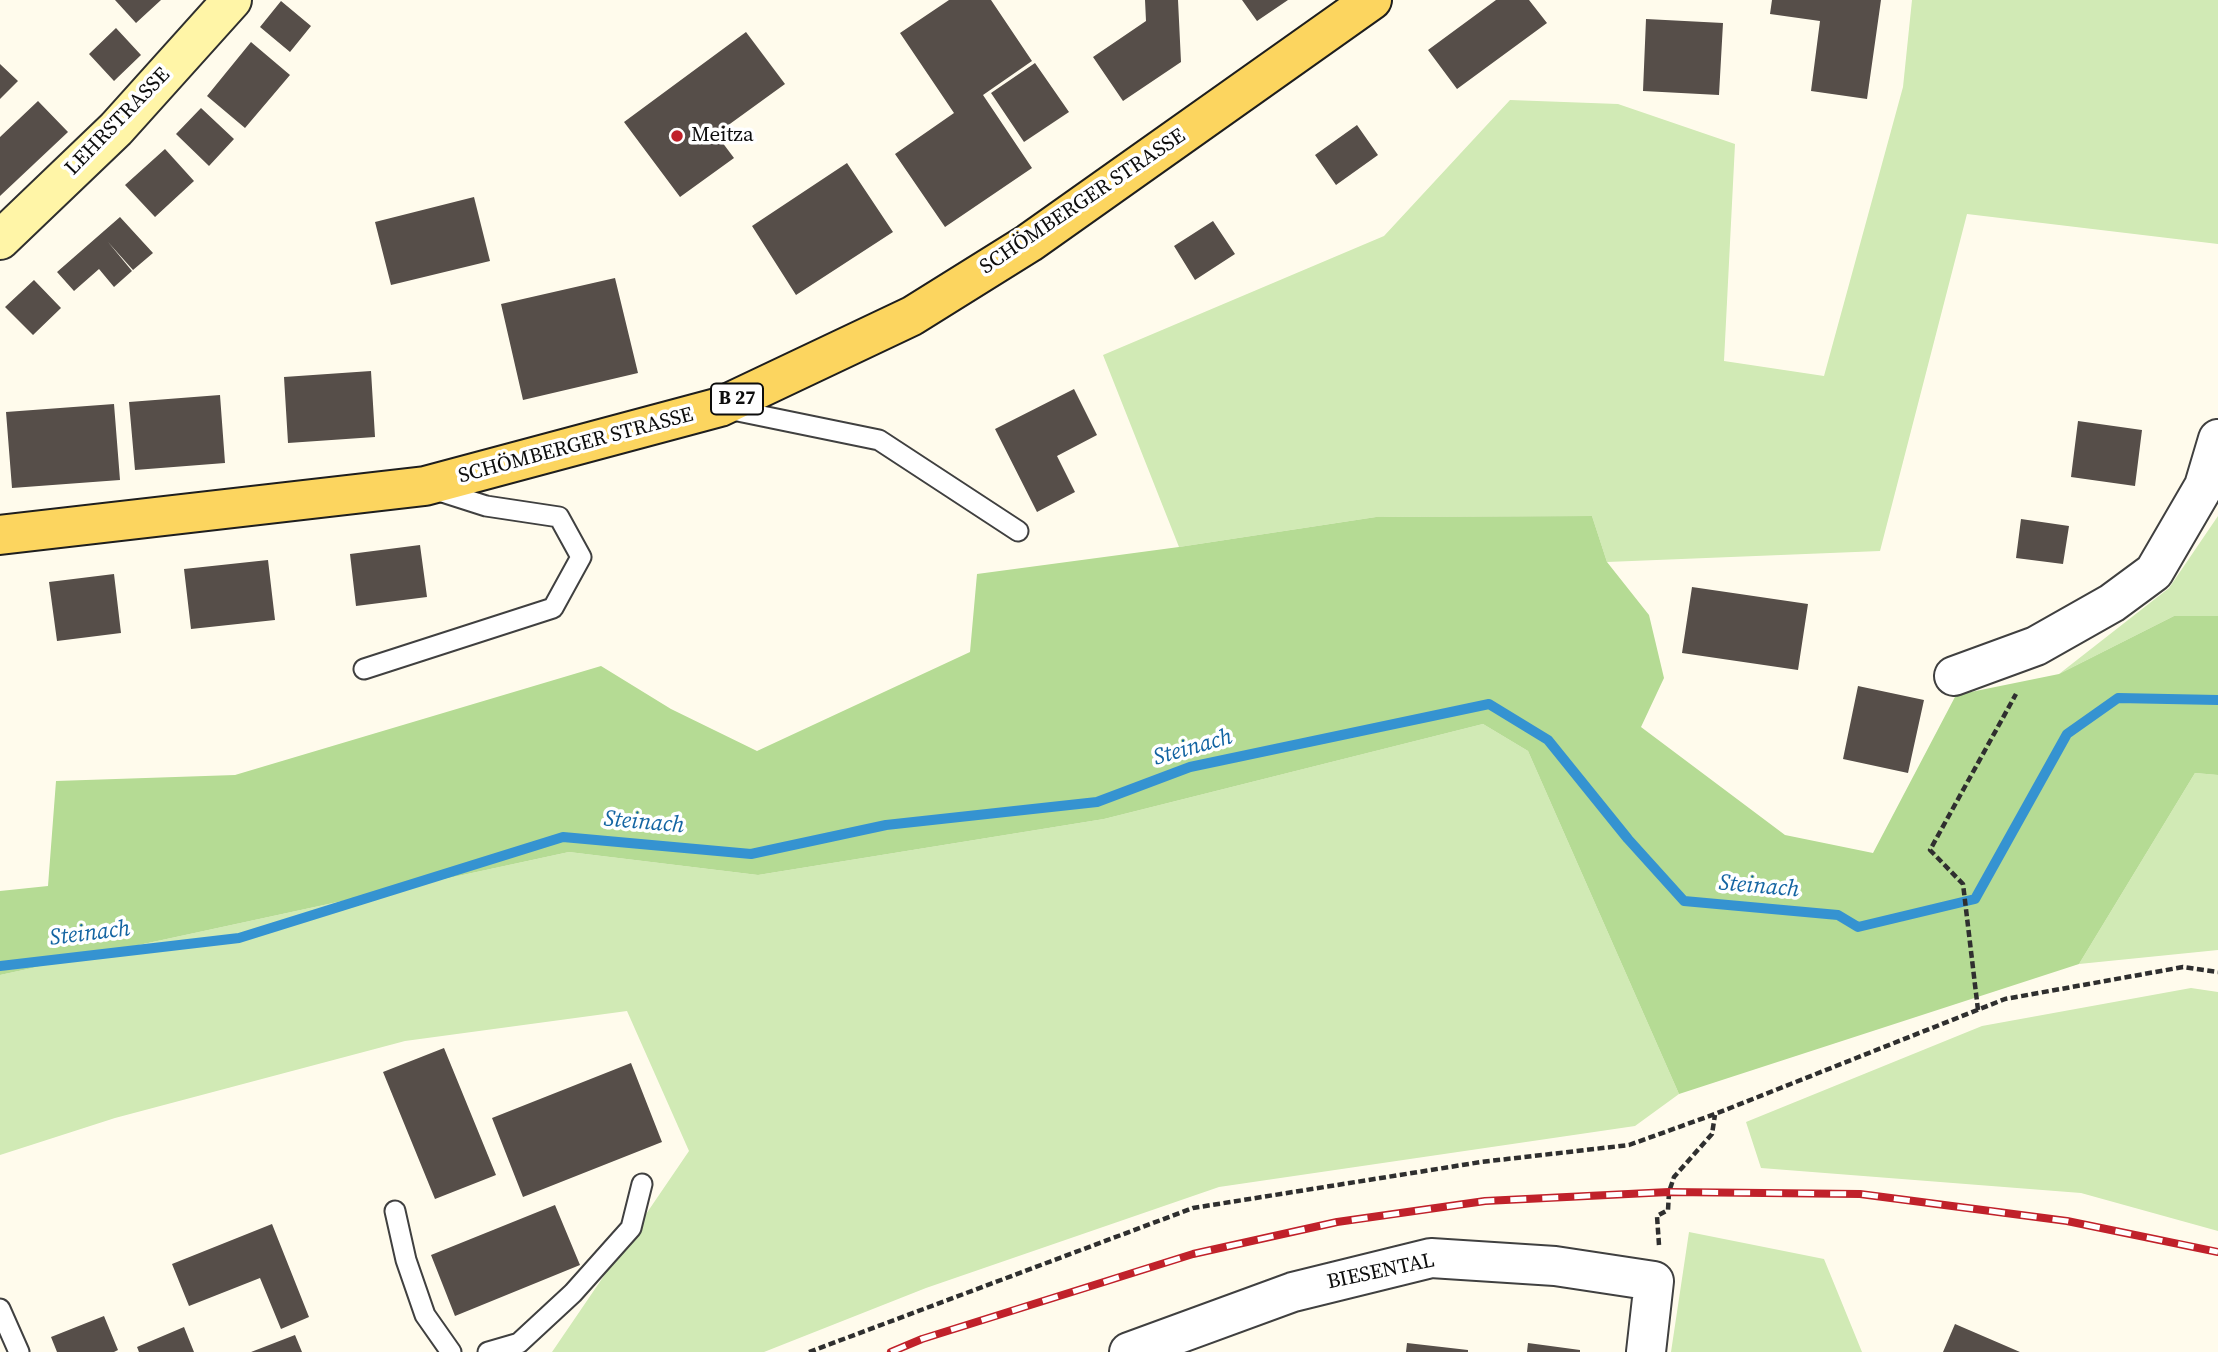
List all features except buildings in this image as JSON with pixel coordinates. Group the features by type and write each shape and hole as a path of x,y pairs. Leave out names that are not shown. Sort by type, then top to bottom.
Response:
{"main road":[{"name":"SCHÖMBERGER STRASSE","path":"0,535 425,486 720,407 912,316 1029,243 1372,0"}],"street":[{"name":"LEHRSTRASSE","path":"0,240 116,129 232,0"},
{"path":"1954,676 2046,640 2112,603 2154,572 2204,486 2218,439"},
{"name":"BIESENTAL","path":"1129,1352 1293,1292 1431,1258 1555,1266 1654,1281"},
{"path":"1646,1352 1654,1281"}],"lane":[{"path":"720,407 879,440 1018,531"},
{"path":"364,668 552,608 581,557 559,517 486,506 425,486"},
{"path":"488,1352 519,1343 573,1293 631,1228 642,1184"},
{"path":"395,1210 406,1260 425,1315 451,1352"},
{"path":"0,1309 19,1352"}],"path":[{"path":"1978,1010 1963,884 1930,850 2046,640"},
{"path":"809,1352 1193,1208 1481,1162 1629,1145 1715,1114 2005,999 2183,967 2218,972"},
{"path":"1654,1281 1659,1243 1657,1216 1668,1210 1669,1192 1674,1177 1712,1134 1715,1114"}],"green space":[{"path":"1912,0 2218,0 2218,244 1967,214 1880,551 1607,562 1592,516 1376,517 1179,547 1103,355 1384,236 1510,100 1618,104 1735,144 1724,361 1824,376 1903,87"},
{"path":"1592,516 1607,562 1649,615 1664,678 1641,727 1785,835 1873,853 1956,695 2059,674 2174,616 2218,616 2218,775 2195,773 2079,964 1679,1094 1528,751 1483,724 1104,819 758,875 569,852 0,975 0,891 48,886 56,781 235,775 601,666 671,709 757,751 970,652 977,574 1376,517"},
{"path":"2218,516 2218,616 2174,616 2059,674 2169,588"},
{"path":"1483,724 1528,751 1679,1094 1635,1126 1219,1187 926,1288 764,1352 552,1352 689,1151 627,1011 405,1041 115,1118 0,1155 0,975 569,852 758,875 1104,819"},
{"path":"2195,773 2218,775 2218,950 2079,964"},
{"path":"2191,988 2218,992 2218,1231 2081,1193 1761,1168 1746,1122 1982,1026"},
{"path":"1689,1232 1824,1259 1862,1352 1671,1352"}],"waterway":[{"name":"Steinach","path":"0,966 239,938 563,837 751,854 886,825 1097,802 1190,767 1489,704 1548,740 1628,839 1684,901 1838,915 1858,927 1975,899 2067,734 2118,698 2218,700"}],"railway":[{"path":"891,1352 922,1339 1193,1254 1337,1222 1485,1201 1669,1192 1860,1194 2067,1221 2218,1252"}],"place":[{"name":"Meitza","path":"677,136"}]}
